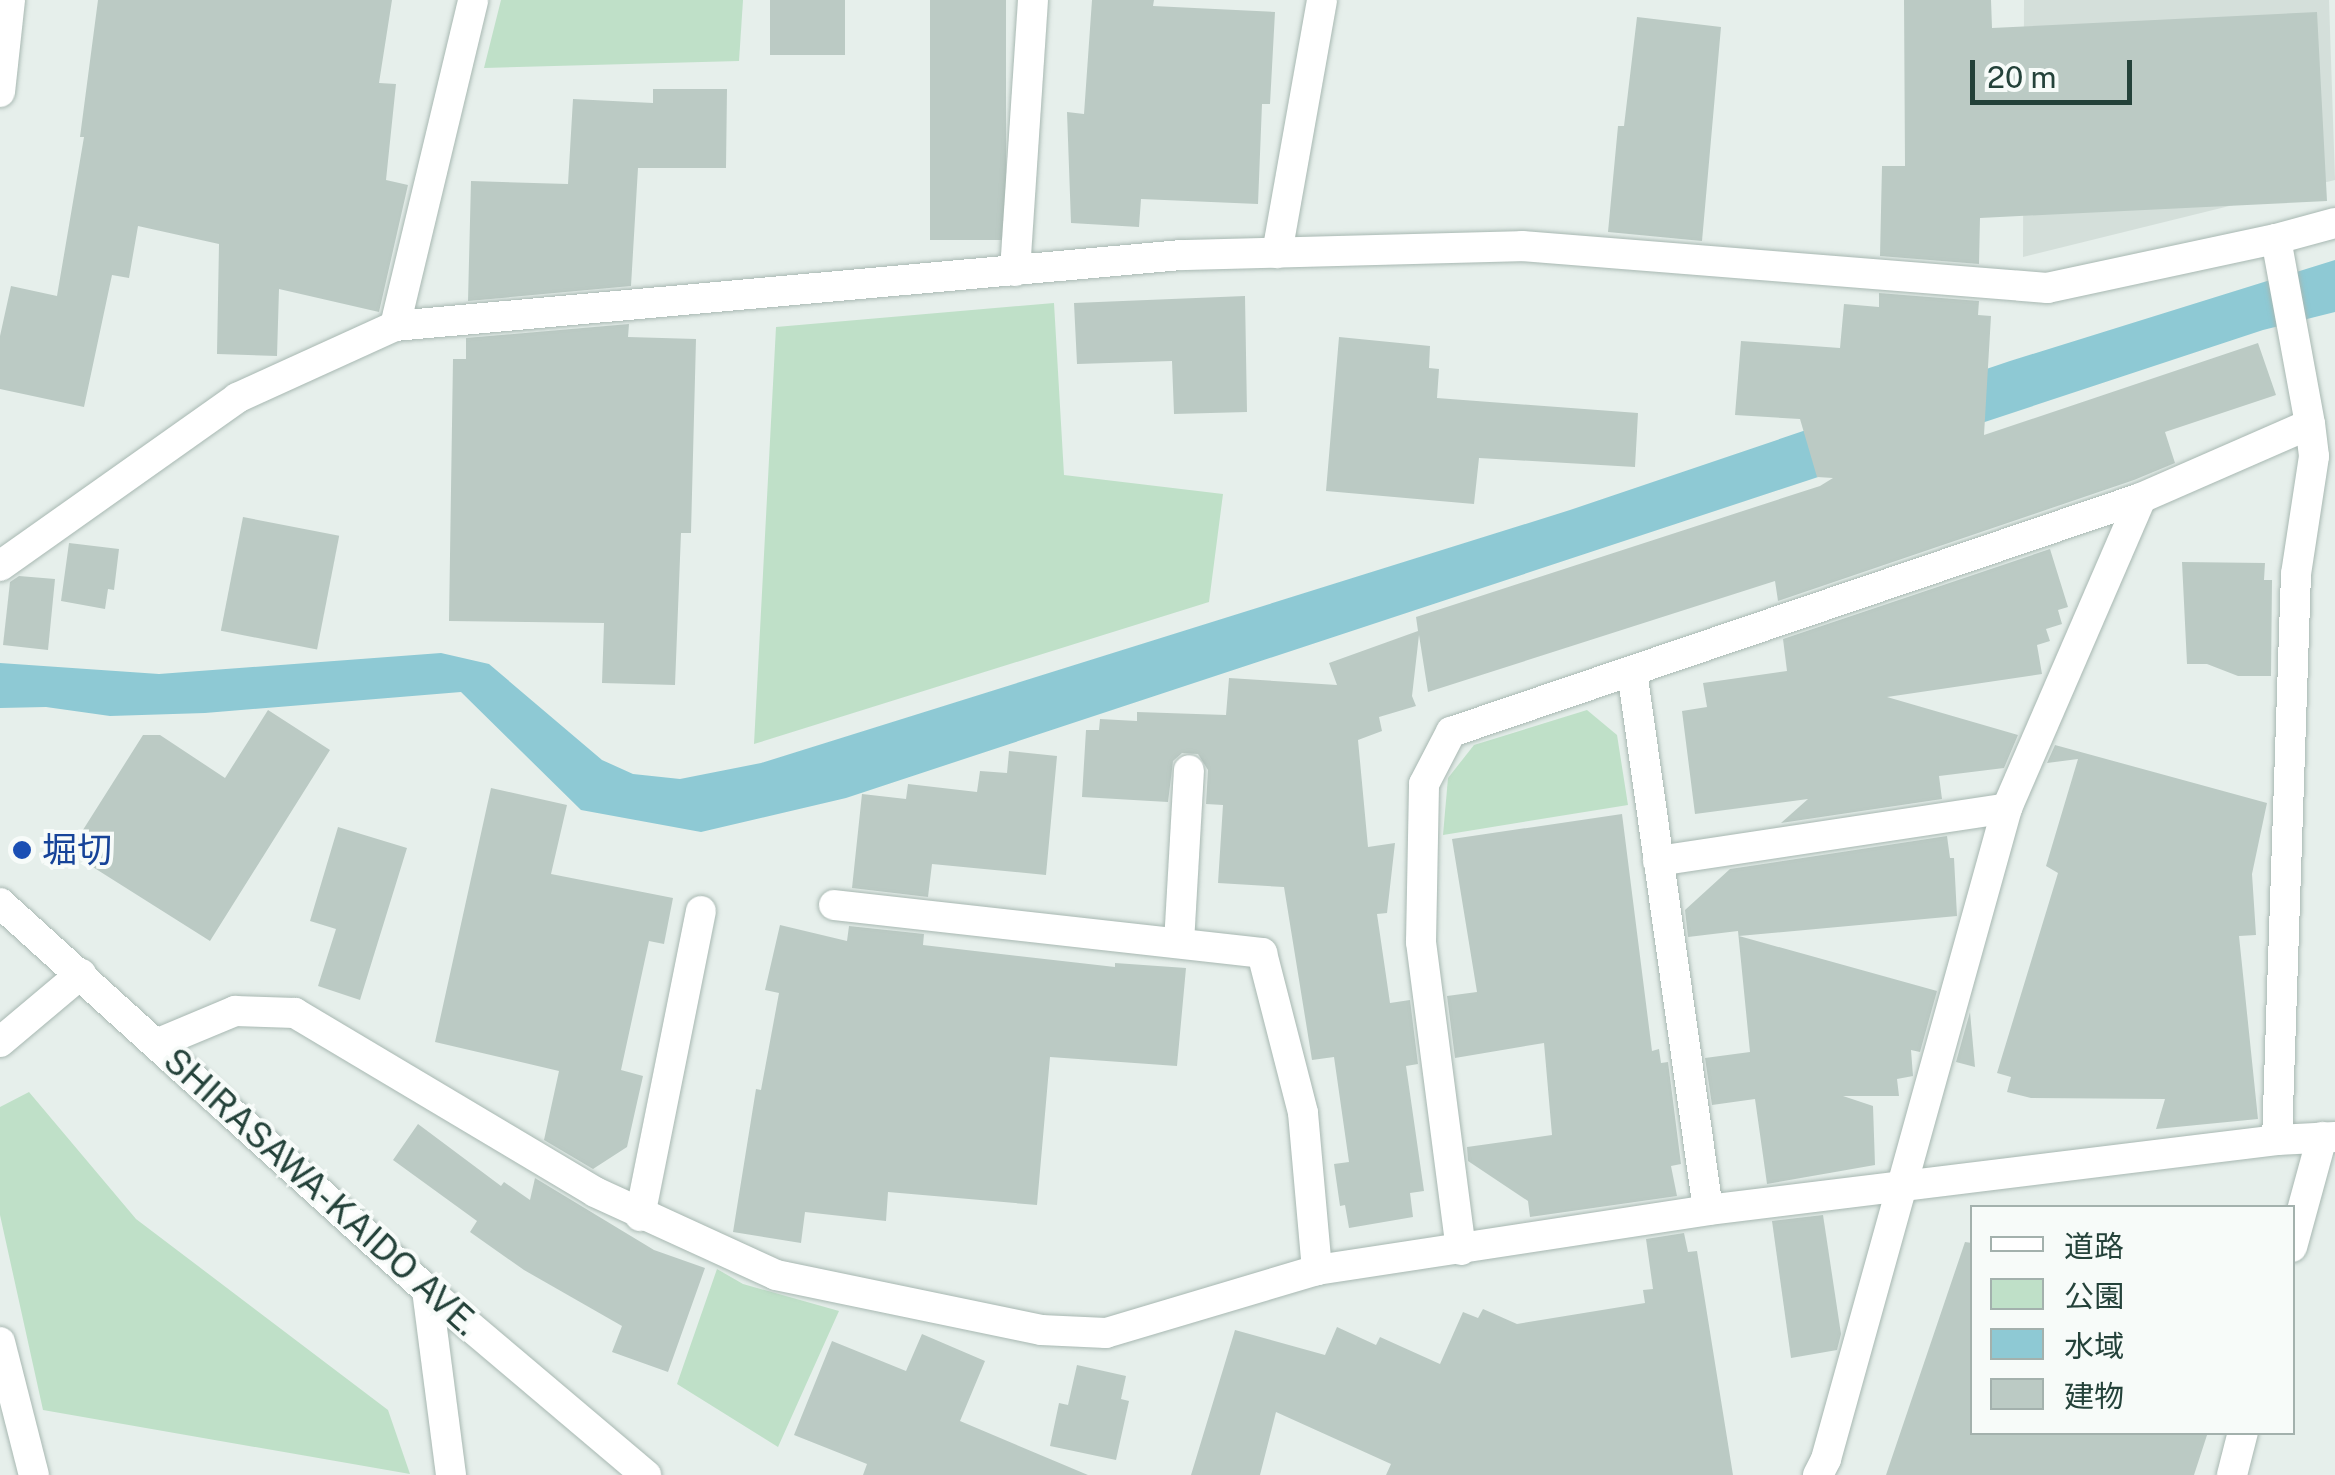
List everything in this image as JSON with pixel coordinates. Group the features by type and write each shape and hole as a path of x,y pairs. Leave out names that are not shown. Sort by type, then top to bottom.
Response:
{"street":[{"path":"0,92 10,0"},
{"path":"395,326 473,0"},
{"path":"1015,271 1033,0"},
{"path":"1277,253 1322,0"},
{"path":"0,566 236,398 395,326 1182,256 1522,246 2048,288 2279,252 2335,223"},
{"path":"2277,1140 2296,574 2314,456 2279,252"},
{"path":"1460,1250 1421,942 1424,784 1452,732 2141,498 2310,424"},
{"path":"1818,1475 1904,1185 2008,808 2141,498"},
{"path":"1632,670 1708,1210"},
{"path":"1179,943 1190,770"},
{"path":"1658,861 2008,808"},
{"name":"SHIRASAWA-KAIDO AVE.","path":"0,903 427,1290 646,1475"},
{"path":"834,905 1262,953 1303,1114 1317,1270"},
{"path":"640,1216 702,911"},
{"path":"0,1042 81,974"},
{"path":"156,1044 234,1011 295,1014 428,1096 640,1216 776,1275 1041,1330 1106,1333 1317,1270 1708,1210 2328,1137 2295,1238"},
{"path":"427,1290 451,1475"},
{"path":"0,1342 4,1377 34,1475"},
{"path":"2232,1475 2242,1435"}],"shaded area":[{"path":"2024,0 2329,0 2335,180 2023,257"}],"green space":[{"path":"501,0 743,0 739,61 484,68"},
{"path":"1054,303 1064,475 1223,494 1209,602 754,744 776,327"},
{"path":"1587,710 1617,735 1628,805 1443,835 1448,778 1474,745"},
{"path":"29,1092 136,1219 388,1410 410,1474 43,1410 0,1215 0,1107"},
{"path":"717,1269 743,1284 839,1311 778,1447 677,1384"}],"water":[{"path":"2335,260 2335,312 2263,330 846,798 701,832 581,810 461,692 205,713 110,716 46,707 0,708 0,663 159,674 441,653 489,664 602,760 633,774 680,779 761,763 1570,510 2010,361"}],"building":[{"path":"98,0 392,0 379,83 396,84 386,180 408,185 379,312 279,289 277,356 217,354 219,244 138,226 129,278 112,275 84,407 0,389 0,336 11,286 57,296 84,137 80,137"},
{"path":"770,0 845,0 845,55 770,55"},
{"path":"930,0 1006,0 1006,240 930,240"},
{"path":"1092,0 1154,0 1153,6 1275,12 1270,104 1262,104 1258,204 1141,199 1139,227 1071,223 1067,112 1084,114"},
{"path":"1904,0 1991,0 1992,28 2317,12 2327,201 1980,218 1979,264 1880,256 1882,166 1905,166"},
{"path":"1637,17 1721,27 1702,241 1608,232 1618,126 1624,126"},
{"path":"653,89 727,89 726,168 638,168 631,286 468,301 471,181 568,184 573,99 653,103"},
{"path":"1879,293 1979,301 1978,315 1991,316 1984,435 2258,343 2276,395 2165,432 2175,463 2134,480 1778,601 1775,581 1428,692 1419,635 1412,696 1416,706 1379,717 1382,731 1358,740 1368,847 1395,843 1387,913 1377,914 1390,1003 1410,1000 1418,1064 1406,1066 1424,1191 1410,1193 1413,1217 1349,1228 1345,1205 1340,1206 1334,1164 1349,1162 1334,1057 1312,1060 1284,887 1218,883 1223,805 1206,804 1208,770 1198,754 1182,753 1173,761 1168,802 1082,797 1086,730 1099,730 1100,719 1137,721 1137,712 1226,715 1229,678 1337,685 1329,663 1418,631 1416,617 1820,486 1833,478 1817,477 1800,419 1735,415 1741,341 1840,348 1844,304 1879,307"},
{"path":"1245,296 1247,412 1174,414 1172,361 1077,364 1074,303"},
{"path":"629,324 628,337 696,339 691,533 681,533 675,685 602,683 604,623 449,621 453,359 466,359 466,338"},
{"path":"1339,337 1430,346 1429,368 1439,369 1437,398 1638,413 1635,467 1479,458 1474,504 1326,491"},
{"path":"243,517 339,536 317,650 221,631"},
{"path":"69,543 119,549 114,590 108,589 105,609 61,601"},
{"path":"2050,549 2068,607 2058,610 2062,624 2046,629 2050,641 2037,645 2042,674 1887,697 2018,735 2004,768 1939,776 1942,799 1781,823 1808,799 1695,814 1682,711 1707,707 1703,683 1787,671 1783,639"},
{"path":"2182,562 2265,563 2264,580 2272,580 2271,676 2238,676 2207,664 2187,664"},
{"path":"19,576 55,579 48,650 3,645 10,582"},
{"path":"268,710 330,750 210,941 69,852 143,735 160,735 225,778"},
{"path":"2055,745 2267,803 2252,874 2256,935 2239,936 2258,1119 2156,1129 2165,1099 2031,1098 2007,1092 2011,1077 1997,1073 2058,873 2046,866 2078,759 2047,763"},
{"path":"1009,751 1057,756 1046,875 932,864 928,897 852,888 862,794 906,799 908,784 977,792 980,771 1007,773"},
{"path":"491,788 567,805 551,874 673,898 664,944 649,941 621,1070 643,1076 627,1147 593,1169 544,1140 559,1071 435,1042"},
{"path":"1622,814 1652,1051 1659,1049 1661,1063 1668,1062 1681,1164 1671,1166 1677,1196 1530,1217 1528,1201 1468,1161 1467,1147 1552,1135 1544,1043 1455,1058 1447,996 1477,992 1452,839"},
{"path":"338,827 407,848 360,1000 318,986 336,929 310,921"},
{"path":"1947,836 1950,858 1954,858 1957,916 1739,936 1937,991 1920,1052 1911,1050 1913,1076 1897,1079 1899,1096 1843,1096 1873,1106 1875,1165 1767,1184 1755,1099 1712,1105 1705,1058 1750,1052 1738,931 1688,937 1685,910 1730,869"},
{"path":"780,925 847,941 849,926 924,934 923,945 1115,967 1115,963 1186,968 1177,1066 1050,1057 1037,1205 888,1192 886,1221 805,1212 801,1243 733,1232 756,1089 761,1090 779,993 765,990"},
{"path":"1970,1012 1975,1067 1956,1062"},
{"path":"418,1124 501,1186 504,1182 530,1200 535,1178 654,1250 705,1268 668,1372 612,1352 622,1326 524,1270 470,1232 477,1221 393,1160"},
{"path":"1823,1215 1841,1334 1837,1350 1791,1358 1772,1221"},
{"path":"1684,1233 1688,1252 1697,1251 1733,1475 1386,1475 1391,1464 1276,1412 1260,1475 1191,1475 1235,1330 1325,1355 1337,1327 1376,1345 1380,1337 1440,1364 1463,1312 1478,1318 1483,1309 1517,1324 1645,1303 1643,1290 1653,1289 1646,1239"},
{"path":"1965,1242 1970,1243 1970,1435 2207,1435 2194,1475 1886,1475"},
{"path":"922,1334 985,1361 960,1421 1088,1475 863,1475 867,1464 794,1435 832,1341 906,1371"},
{"path":"1077,1365 1126,1376 1121,1399 1129,1401 1116,1460 1050,1446 1059,1403 1068,1405"}],"place":[{"name":"堀切","path":"22,850"}]}
